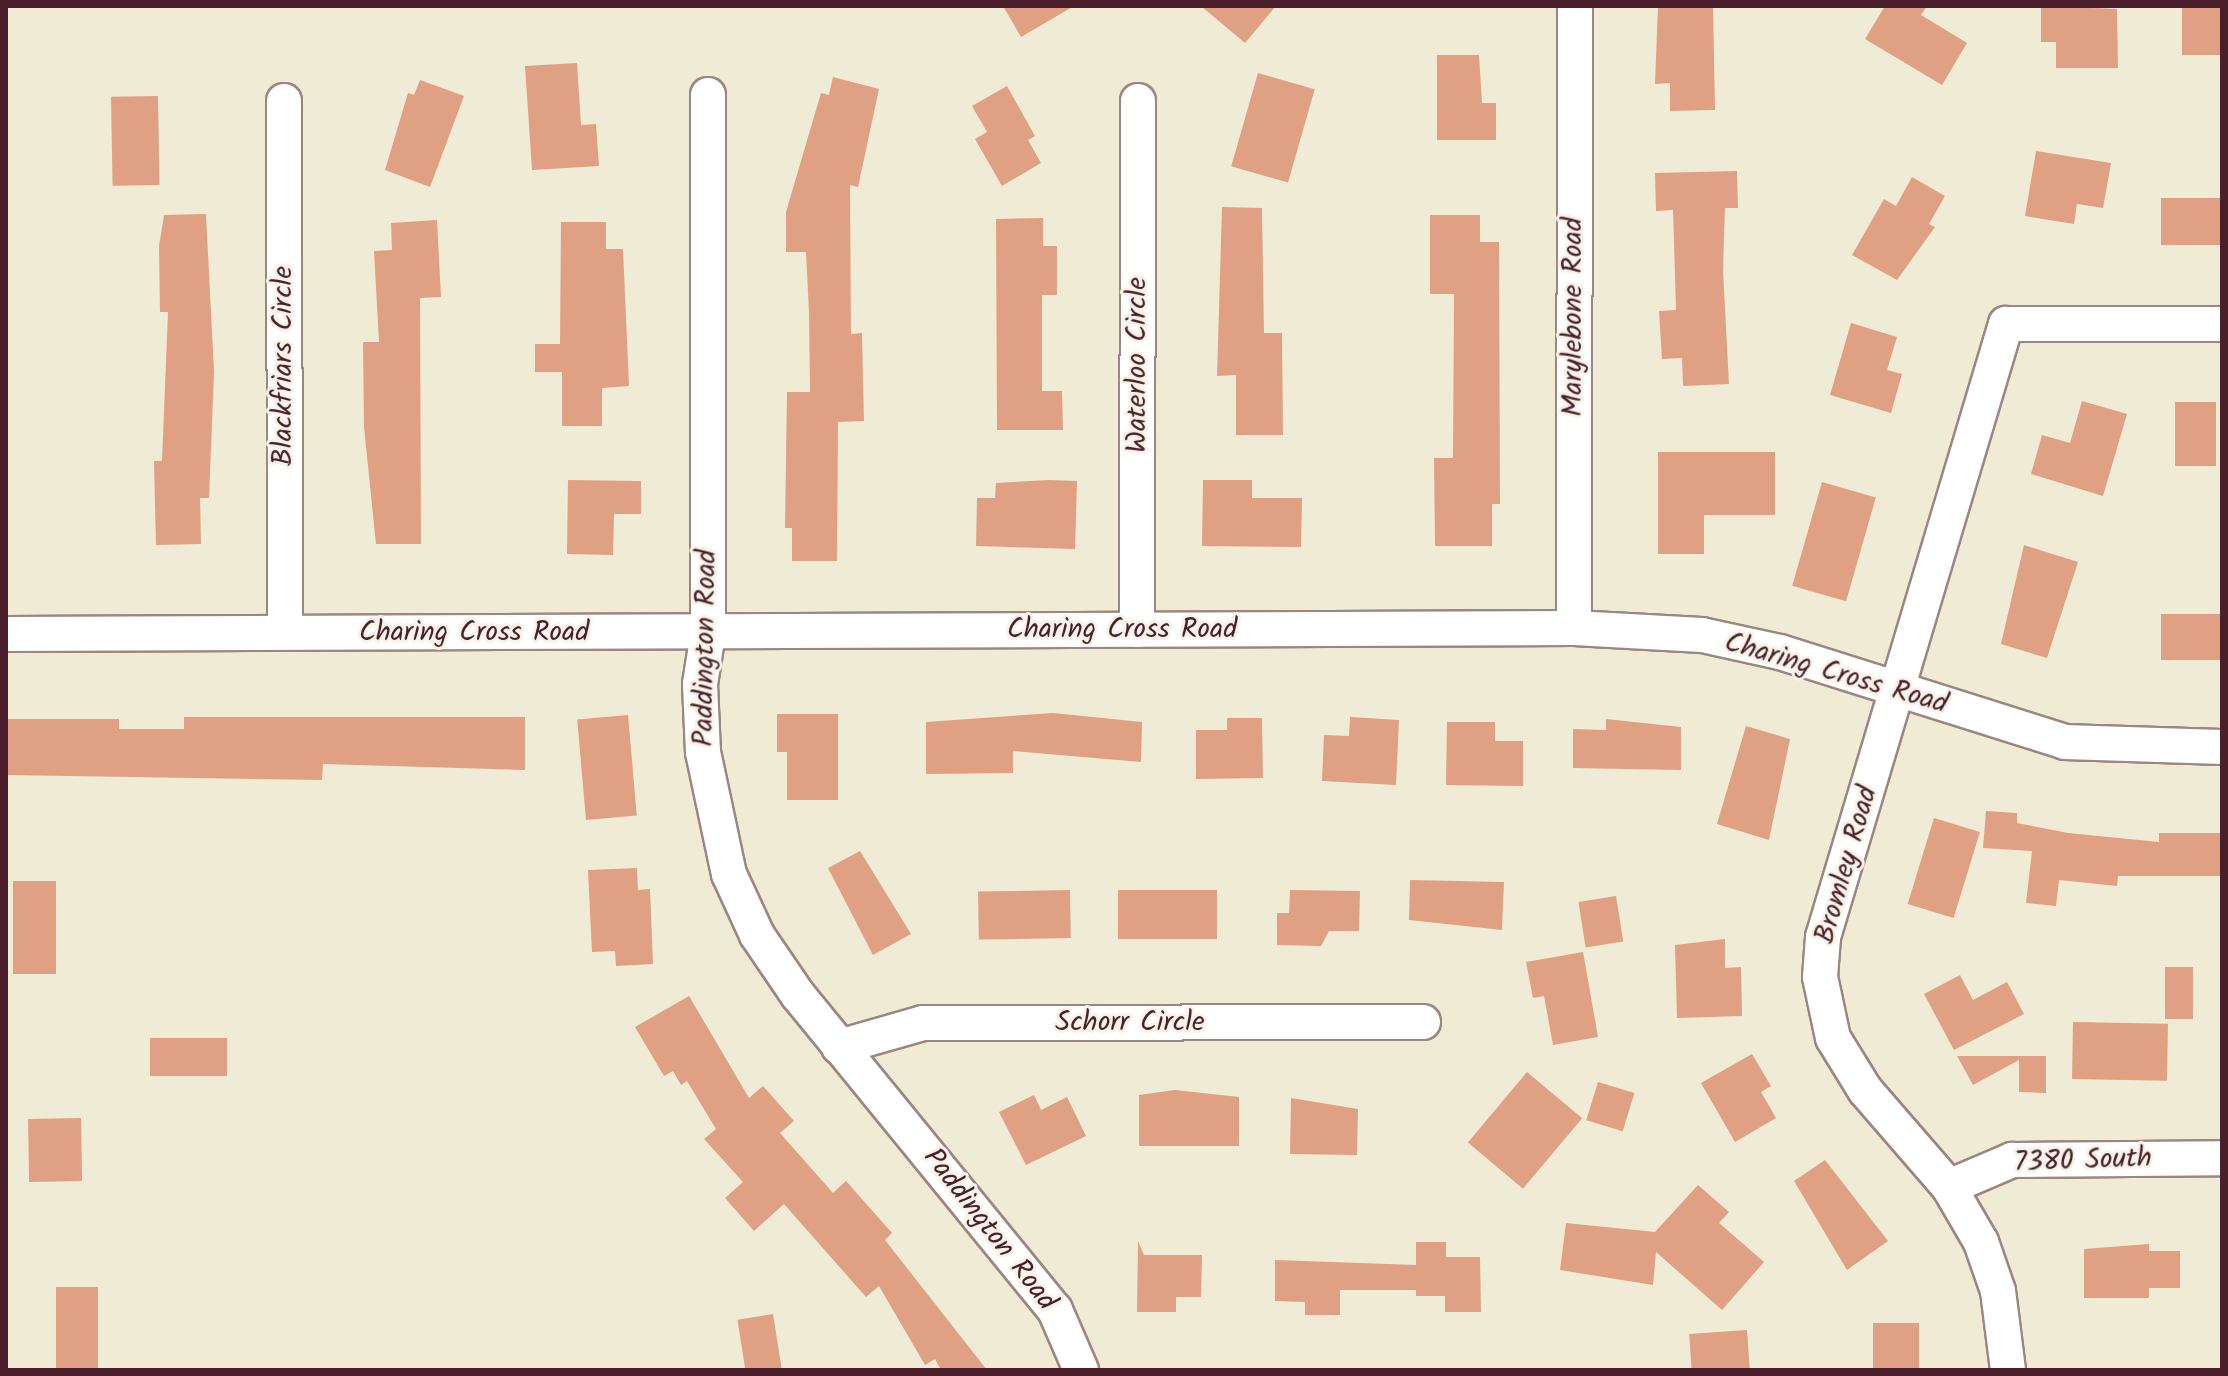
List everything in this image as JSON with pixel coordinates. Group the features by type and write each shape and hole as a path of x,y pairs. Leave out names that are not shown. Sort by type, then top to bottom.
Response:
{"street":[{"name":"Marylebone Road","path":"1574,628 1575,6"},
{"name":"Paddington Road","path":"708,95 708,633 700,684 703,752 729,874 757,935 839,1047 1055,1310 1081,1370"},
{"name":"Blackfriars Circle","path":"284,101 285,632"},
{"name":"Waterloo Circle","path":"1137,630 1138,101"},
{"name":"Bromley Road","path":"2008,1370 1998,1291 1949,1187 1865,1090 1833,1038 1820,977 1823,937 2006,324 2222,324"},
{"name":"Charing Cross Road","path":"6,634 1574,628 1702,635 1899,688 2065,742 2222,747"},
{"name":"Schorr Circle","path":"839,1047 923,1023 1423,1022"},
{"name":"7380 South","path":"1949,1187 2012,1160 2222,1158"}],"building":[{"path":"1003,6 1074,6 1021,37"},
{"path":"1201,6 1276,6 1245,43"},
{"path":"1658,6 1713,6 1715,110 1670,111 1670,83 1655,84"},
{"path":"1885,6 1927,6 1921,15 1967,43 1942,85 1865,39"},
{"path":"2041,6 2117,9 2118,68 2056,68 2056,42 2041,42"},
{"path":"2182,6 2222,6 2222,55 2182,55"},
{"path":"1437,55 1479,55 1482,103 1496,103 1496,140 1437,140"},
{"path":"577,63 581,125 596,124 599,166 532,170 525,66"},
{"path":"1258,73 1315,89 1288,183 1231,166"},
{"path":"833,77 879,89 858,187 850,185 851,334 862,333 864,421 838,422 837,561 792,561 792,528 785,528 787,392 810,392 809,312 806,252 786,252 786,212 821,93 829,95"},
{"path":"420,80 464,96 430,187 385,170 408,93 414,95"},
{"path":"1007,86 1035,136 1028,140 1041,163 1002,186 975,139 987,132 972,106"},
{"path":"158,96 160,185 113,186 111,97"},
{"path":"2036,151 2111,163 2103,208 2077,204 2074,224 2025,216"},
{"path":"1737,171 1738,208 1725,208 1723,270 1729,384 1683,386 1682,358 1662,359 1659,311 1676,310 1673,210 1656,211 1655,173"},
{"path":"1912,177 1945,196 1929,224 1935,227 1897,280 1852,255 1884,199 1896,206"},
{"path":"2161,198 2222,198 2222,245 2161,245"},
{"path":"1222,207 1262,208 1264,333 1282,333 1283,435 1236,435 1236,375 1217,376"},
{"path":"206,214 214,372 209,498 200,498 201,544 156,545 154,461 162,461 168,312 160,312 159,246 164,215"},
{"path":"1430,215 1480,215 1480,242 1499,242 1500,504 1492,504 1492,546 1435,546 1434,458 1453,458 1454,294 1430,294"},
{"path":"1043,218 1043,246 1057,246 1057,295 1042,295 1042,391 1062,391 1063,430 997,430 996,219"},
{"path":"437,220 441,297 420,298 421,544 376,544 364,427 363,342 379,342 374,251 392,250 391,223"},
{"path":"561,222 606,222 606,249 623,249 629,386 602,388 602,426 562,426 562,372 535,372 535,344 560,344"},
{"path":"1851,323 1897,337 1887,370 1902,374 1891,413 1830,395"},
{"path":"2082,401 2127,414 2103,496 2031,474 2042,435 2070,443"},
{"path":"2175,402 2216,402 2216,466 2175,466"},
{"path":"1658,452 1775,452 1775,515 1704,515 1704,554 1658,554"},
{"path":"568,480 641,481 641,514 614,514 613,555 567,554"},
{"path":"1203,480 1252,480 1252,498 1302,498 1301,547 1202,546"},
{"path":"1077,481 1075,549 976,546 977,498 995,498 996,483"},
{"path":"1822,482 1876,497 1846,601 1792,586"},
{"path":"2024,545 2078,562 2047,658 2001,644"},
{"path":"2161,614 2222,614 2222,660 2161,660"},
{"path":"1053,713 1142,722 1141,762 1013,751 1013,773 926,774 926,722"},
{"path":"777,714 838,714 838,800 787,800 787,752 777,752"},
{"path":"628,715 637,816 586,820 577,719"},
{"path":"184,717 525,717 525,770 323,764 322,780 6,775 6,719 119,719 119,729 184,729"},
{"path":"1350,717 1399,720 1396,785 1322,781 1324,735 1349,736"},
{"path":"1227,718 1262,718 1263,778 1196,779 1196,730 1227,730"},
{"path":"1606,719 1681,727 1681,770 1573,768 1573,729 1606,730"},
{"path":"1447,722 1495,722 1495,741 1523,741 1523,786 1446,785"},
{"path":"1746,726 1790,739 1769,840 1717,824"},
{"path":"1986,811 2017,813 2017,823 2068,833 2159,842 2159,833 2222,833 2222,876 2118,876 2117,886 2059,880 2056,906 2026,903 2032,851 1983,848"},
{"path":"1934,818 1980,832 1954,918 1908,904"},
{"path":"860,851 911,934 873,955 828,868"},
{"path":"637,868 638,890 650,889 653,964 616,966 615,951 592,952 588,870"},
{"path":"1410,880 1504,882 1502,930 1409,920"},
{"path":"13,881 56,881 56,974 13,974"},
{"path":"1070,890 1071,938 979,940 978,892"},
{"path":"1118,890 1217,890 1217,939 1118,939"},
{"path":"1290,890 1360,891 1359,931 1329,931 1321,946 1277,945 1277,913 1289,913"},
{"path":"1616,896 1623,941 1586,947 1578,902"},
{"path":"1725,939 1725,968 1741,967 1742,1016 1677,1018 1675,945"},
{"path":"1583,952 1598,1037 1553,1045 1544,996 1533,998 1526,962"},
{"path":"2165,967 2193,967 2193,1019 2165,1019"},
{"path":"1960,975 1973,1000 2007,982 2024,1014 1954,1050 1924,994"},
{"path":"689,996 749,1098 763,1086 794,1121 780,1133 833,1193 846,1181 892,1233 885,1240 987,1370 941,1370 935,1359 925,1365 879,1286 866,1297 784,1204 754,1231 725,1198 743,1182 704,1139 716,1129 687,1081 681,1085 673,1071 664,1076 635,1027"},
{"path":"2073,1022 2168,1024 2167,1081 2072,1079"},
{"path":"150,1038 227,1038 227,1076 150,1076"},
{"path":"1752,1054 1771,1086 1761,1092 1776,1118 1735,1142 1701,1083"},
{"path":"1957,1056 2046,1056 2046,1093 2019,1092 2019,1060 1973,1085"},
{"path":"1527,1072 1582,1118 1523,1189 1468,1142"},
{"path":"1598,1082 1634,1093 1623,1131 1586,1120"},
{"path":"1175,1090 1239,1097 1239,1146 1139,1146 1139,1095"},
{"path":"1034,1095 1041,1110 1067,1097 1086,1136 1026,1165 999,1112"},
{"path":"1291,1098 1358,1109 1357,1155 1290,1154"},
{"path":"81,1118 82,1181 29,1182 28,1119"},
{"path":"1825,1160 1888,1241 1847,1270 1794,1181"},
{"path":"1698,1185 1729,1212 1719,1223 1764,1262 1722,1310 1656,1252 1653,1285 1560,1270 1566,1223 1655,1232"},
{"path":"1138,1241 1144,1255 1202,1255 1201,1297 1176,1297 1176,1312 1137,1312"},
{"path":"1416,1242 1446,1242 1446,1257 1480,1257 1481,1312 1445,1312 1445,1296 1416,1296 1416,1290 1340,1290 1340,1315 1305,1315 1305,1302 1275,1301 1275,1260 1416,1265"},
{"path":"2149,1244 2149,1251 2180,1251 2180,1288 2149,1288 2149,1298 2084,1298 2084,1249"},
{"path":"56,1287 98,1287 98,1370 56,1370"},
{"path":"773,1314 782,1370 745,1370 737,1320"},
{"path":"1873,1323 1919,1323 1919,1370 1873,1370"},
{"path":"1747,1330 1750,1370 1692,1370 1689,1334"}]}
